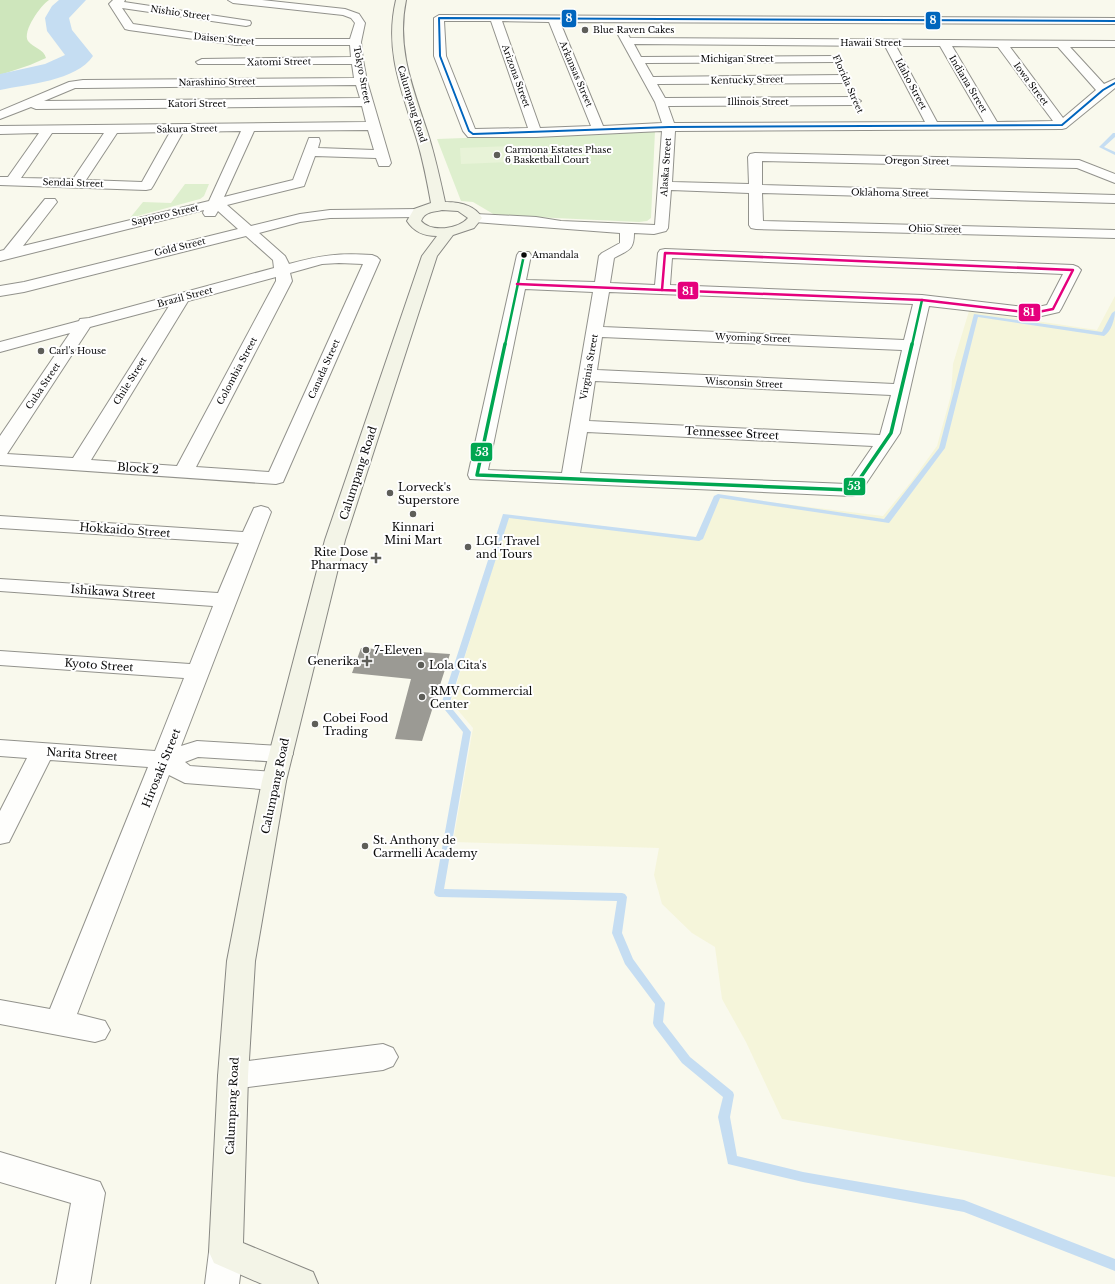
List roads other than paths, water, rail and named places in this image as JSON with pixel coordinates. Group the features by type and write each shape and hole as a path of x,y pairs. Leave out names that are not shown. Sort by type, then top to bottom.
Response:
{"main road":[{"name":"Calumpang Road","path":"401,0 397,18 398,57 420,129 439,207"},
{"path":"439,207 464,209 472,213 473,221 466,228 448,232 429,231 420,228 417,218 439,207"},
{"name":"Calumpang Road","path":"429,231 430,256"},
{"name":"Calumpang Road","path":"226,1252 233,1076 241,961 274,781 335,540 430,256 448,232"},
{"path":"226,1252 301,1284"}],"street":[{"name":"Tokyo Street","path":"233,0 345,12 355,16 360,23 355,42 361,81 383,158"},
{"name":"Nishio Street","path":"117,2 246,22"},
{"name":"Daisen Street","path":"117,2 129,27 237,42 355,42"},
{"path":"237,42 255,3"},
{"path":"299,42 306,8"},
{"path":"1115,21 439,18 440,56 469,131 474,134 482,135 669,127 1062,125 1103,90 1115,83"},
{"name":"Arizona Street","path":"495,18 536,133"},
{"name":"Arkansas Street","path":"553,19 599,130"},
{"name":"Alaska Street","path":"473,221 534,227 561,225 596,237 627,228 661,228 669,127 661,102 614,19"},
{"name":"Florida Street","path":"821,20 836,59 867,126"},
{"path":"1103,20 1115,34"},
{"path":"191,82 214,40"},
{"name":"Hawaii Street","path":"626,41 1115,44"},
{"name":"Idaho Street","path":"889,43 933,126"},
{"name":"Indiana Street","path":"944,43 993,126"},
{"name":"Iowa Street","path":"1001,43 1062,125"},
{"path":"1061,44 1103,90"},
{"name":"Michigan Street","path":"637,60 836,59"},
{"name":"Xatomi Street","path":"202,62 357,60"},
{"name":"Kentucky Street","path":"648,81 846,79"},
{"name":"Narashino Street","path":"27,105 73,85 191,82 361,81"},
{"name":"Illinois Street","path":"661,102 856,101"},
{"name":"Katori Street","path":"27,105 367,102"},
{"path":"0,115 27,105"},
{"name":"Sakura Street","path":"0,130 112,130 373,126"},
{"path":"249,128 209,212 265,264 281,270"},
{"name":"Sendai Street","path":"6,181 146,186 178,129"},
{"path":"6,181 48,130"},
{"path":"77,183 112,130"},
{"name":"Sapporo Street","path":"5,254 299,183 312,147 383,158"},
{"name":"Oregon Street","path":"755,190 755,157 1079,164 1115,179"},
{"name":"Oklahoma Street","path":"665,186 755,190 1115,199"},
{"name":"Ohio Street","path":"755,190 756,225 1115,234"},
{"path":"5,254 50,202"},
{"name":"Colombia Street","path":"184,471 284,281 280,259 223,208 213,204"},
{"path":"106,229 118,213"},
{"name":"Gold Street","path":"0,291 24,287 249,230 314,216 362,215 417,218"},
{"path":"596,237 607,256 627,244 627,228"},
{"path":"517,284 602,288 922,300 1033,313 1053,309 1073,270 665,253 662,290"},
{"path":"524,255 477,475 852,490 891,434 922,300"},
{"name":"Virginia Street","path":"570,478 607,256"},
{"name":"Brazil Street","path":"0,347 86,322 181,299 321,260 339,258 372,260"},
{"name":"Canada Street","path":"276,478 372,260"},
{"name":"Chile Street","path":"79,464 181,299"},
{"name":"Cuba Street","path":"0,450 86,322"},
{"name":"Wyoming Street","path":"595,332 911,345"},
{"name":"Wisconsin Street","path":"587,375 901,390"},
{"name":"Tennessee Street","path":"579,426 886,441"},
{"name":"Block 2","path":"0,459 276,478"},
{"name":"Hirosaki Street","path":"59,1023 261,512"},
{"name":"Hokkaido Street","path":"0,522 250,538"},
{"name":"Ishikawa Street","path":"0,585 226,600"},
{"name":"Kyoto Street","path":"0,658 198,672"},
{"name":"Narita Street","path":"0,748 164,760 197,749 281,754"},
{"path":"0,835 43,751"},
{"name":"Narita Street","path":"164,760 185,774 274,781"},
{"path":"0,1012 95,1030"},
{"path":"233,1076 383,1057"},
{"path":"0,1167 89,1193 73,1284"},
{"path":"222,1284 226,1252"}],"waterway":[{"path":"0,82 54,70 73,62 80,56 60,31 57,18 61,11 74,0"},
{"path":"1115,134 1101,147 1115,154"},
{"path":"1115,313 1104,334 976,315 942,448 886,521 718,496 699,539 506,516 445,705 467,732 439,893 622,897 617,933 629,961 660,1003 658,1023 686,1060 729,1095 724,1117 732,1160 803,1177 964,1206 1115,1265"}],"place":[{"name":"Blue Raven Cakes","path":"585,30"},
{"name":"Carmona Estates Phase 6 Basketball Court","path":"497,155"},
{"name":"Amandala","path":"524,255"},
{"name":"Carl's House","path":"41,351"},
{"name":"Lorveck's Superstore","path":"390,493"},
{"name":"Kinnari Mini Mart","path":"413,514"},
{"name":"LGL Travel and Tours","path":"468,547"},
{"name":"Rite Dose Pharmacy","path":"376,558"},
{"name":"7-Eleven","path":"366,650"},
{"name":"Generika","path":"367,661"},
{"name":"Lola Cita's","path":"421,665"},
{"name":"RMV Commercial Center","path":"422,697"},
{"name":"Cobei Food Trading","path":"315,724"},
{"name":"St. Anthony de Carmelli Academy","path":"365,846"}]}
